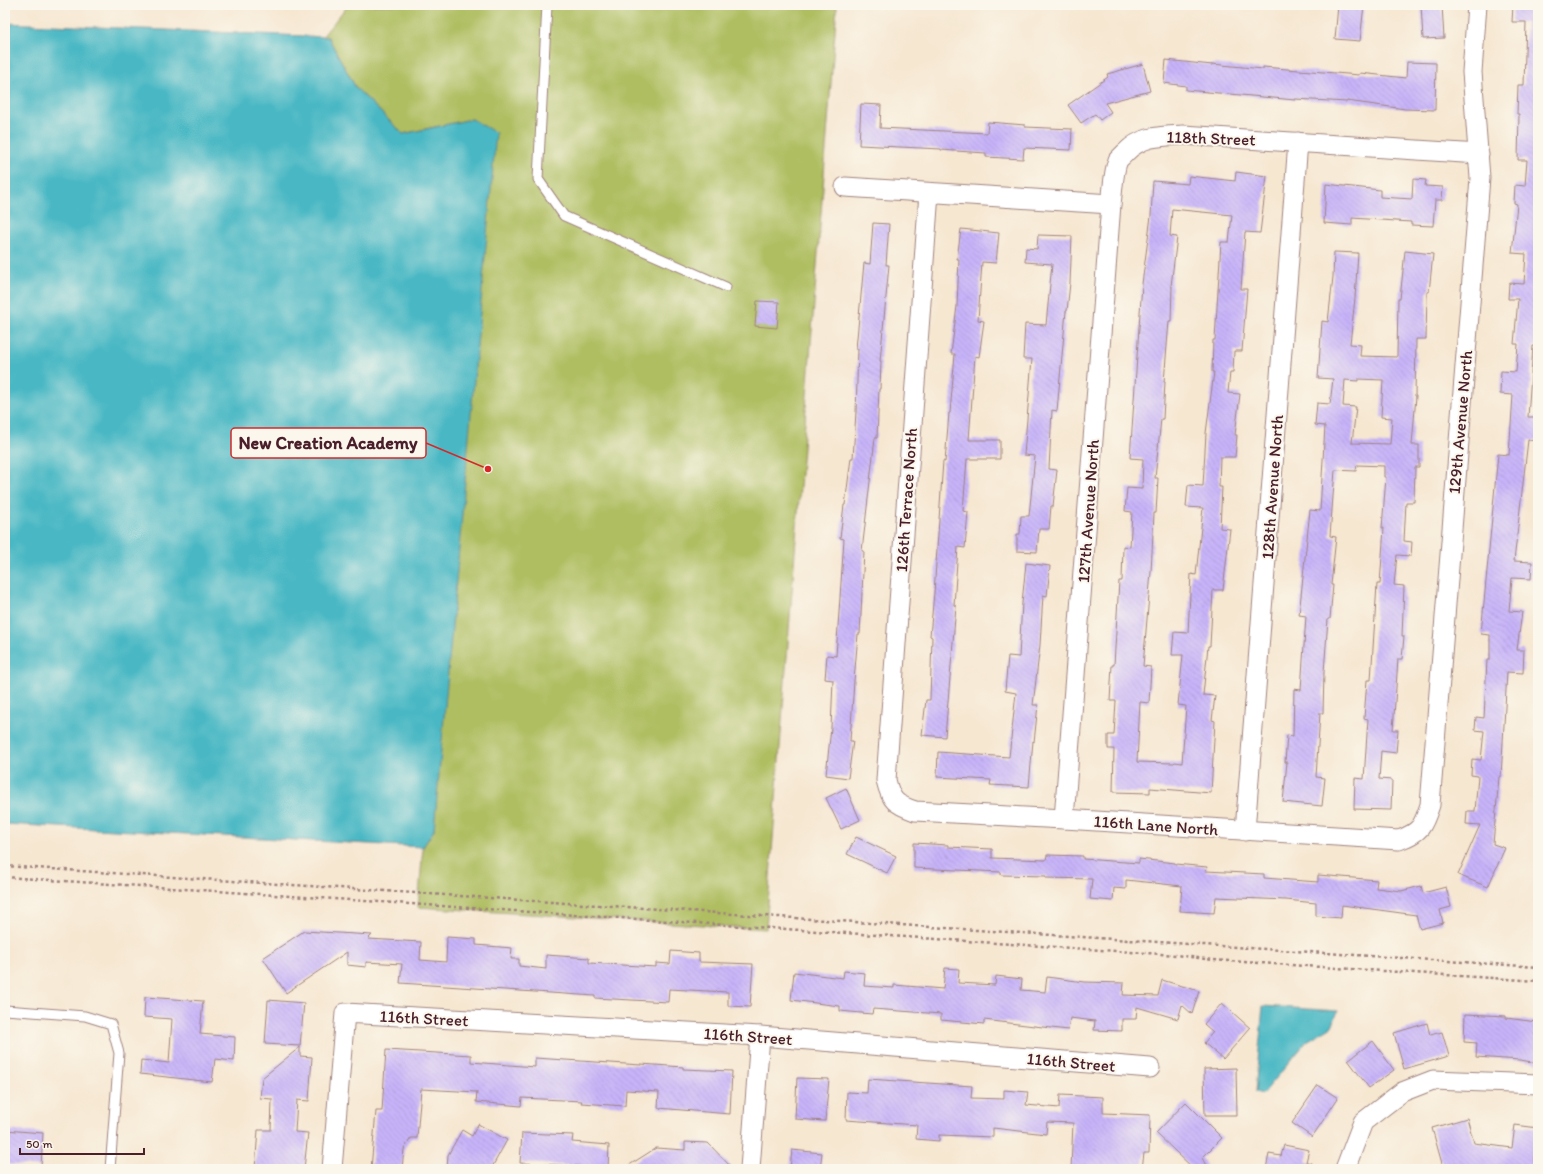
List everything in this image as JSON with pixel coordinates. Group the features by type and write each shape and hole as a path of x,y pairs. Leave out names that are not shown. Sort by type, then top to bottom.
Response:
{"street":[{"name":"129th Avenue North","path":"1414,834 1425,822 1430,805 1480,178 1472,72 1477,5"},
{"name":"118th Street","path":"1111,204 1118,160 1132,146 1146,139 1161,136 1182,135 1478,154"},
{"name":"128th Avenue North","path":"1245,831 1298,142"},
{"path":"845,187 1111,204"},
{"name":"126th Terrace North","path":"897,805 889,795 886,780 930,193"},
{"name":"127th Avenue North","path":"1064,819 1111,204"},
{"name":"116th Lane North","path":"897,805 915,811 1399,840 1414,834"},
{"name":"116th Street","path":"332,1169 345,1013 760,1036 1150,1068"},
{"path":"750,1169 760,1036"},
{"path":"1345,1169 1363,1122 1402,1092 1433,1080 1538,1084"}],"lane":[{"path":"547,5 538,179 564,216 726,287"},
{"path":"5,1010 85,1016 111,1024 119,1053 110,1169"}],"path":[{"path":"5,866 1538,967"},
{"path":"5,877 1160,954 1213,960 1538,981"}],"green space":[{"path":"348,5 837,5 766,929 418,907 423,847 434,830 472,119 403,134 356,88 328,37 322,37"}],"water":[{"path":"5,23 328,37 356,88 403,134 472,119 496,133 434,830 423,847 5,824"},
{"path":"1263,1006 1338,1011 1332,1026 1307,1041 1263,1094 1255,1092"}],"building":[{"path":"1338,5 1364,5 1360,41 1335,39"},
{"path":"1421,5 1442,5 1444,38 1423,39"},
{"path":"1513,5 1538,5 1538,346 1533,346 1528,417 1538,417 1538,441 1528,440 1514,561 1532,562 1531,579 1512,578 1509,611 1522,612 1517,650 1524,650 1523,673 1507,672 1501,777 1499,777 1493,844 1505,848 1488,887 1458,875 1480,825 1466,824 1467,811 1475,811 1478,776 1471,775 1472,759 1481,760 1484,731 1475,730 1476,717 1484,718 1487,660 1490,660 1490,635 1481,634 1498,454 1509,455 1513,395 1500,394 1501,371 1516,372 1518,344 1514,344 1518,299 1508,299 1509,283 1524,284 1526,254 1512,253 1517,204 1514,203 1515,185 1525,186 1527,160 1518,160 1519,114 1517,114 1518,85 1524,85 1526,22 1512,22"},
{"path":"1166,60 1263,69 1263,67 1359,75 1360,73 1406,78 1407,62 1436,63 1435,110 1405,109 1347,101 1295,100 1186,90 1186,86 1164,83"},
{"path":"1143,64 1150,91 1105,103 1111,112 1100,120 1095,114 1081,123 1068,105 1108,77 1107,74"},
{"path":"861,104 881,105 880,128 987,133 988,122 1025,125 1025,127 1072,129 1071,150 1024,148 1023,159 986,157 986,153 941,149 859,145"},
{"path":"1236,172 1267,176 1260,233 1245,232 1241,289 1247,289 1242,351 1234,351 1233,372 1230,372 1228,393 1240,394 1235,435 1237,435 1235,457 1220,457 1219,487 1222,487 1220,528 1230,529 1223,590 1213,590 1210,646 1208,646 1203,695 1215,696 1212,720 1215,721 1211,793 1150,788 1150,793 1113,792 1114,749 1108,749 1108,735 1114,735 1116,701 1110,701 1112,665 1114,665 1119,581 1122,581 1123,546 1130,547 1132,512 1125,511 1127,488 1142,489 1143,459 1130,458 1142,284 1151,216 1153,181 1188,184 1189,176 1235,181","holes":["1172,209 1232,215 1229,242 1221,242 1215,340 1213,340 1212,372 1214,372 1206,433 1203,486 1188,485 1186,507 1203,508 1196,575 1191,574 1188,633 1174,632 1172,655 1183,655 1178,705 1186,706 1182,763 1137,762 1140,702 1149,703 1151,667 1143,666 1151,572 1154,513 1156,513 1158,478 1155,478 1161,419 1163,419 1164,382 1169,321 1171,321 1171,286 1177,237 1170,236"]},
{"path":"1413,179 1426,180 1425,186 1443,187 1442,200 1435,200 1433,226 1411,225 1411,222 1352,218 1352,225 1324,223 1326,184 1380,190 1380,197 1412,199"},
{"path":"873,223 889,224 886,265 889,265 880,361 877,438 875,438 862,551 864,551 860,634 858,634 854,681 850,741 853,741 848,778 826,775 831,728 833,680 825,679 827,655 836,656 844,539 840,538 851,458 853,458 856,412 858,349 856,349 864,263 870,264"},
{"path":"961,229 999,233 996,263 982,262 978,320 984,321 979,357 975,356 969,440 1000,440 1000,459 967,459 963,511 968,512 965,548 958,547 954,605 956,606 945,737 922,735 926,700 930,700 932,637 930,636 943,461 945,462 955,354 951,354 957,306 959,259 957,259"},
{"path":"1038,235 1072,236 1070,283 1057,411 1052,410 1049,469 1057,470 1049,529 1039,529 1037,552 1017,551 1017,534 1020,534 1021,516 1029,516 1035,456 1024,455 1032,359 1023,359 1025,324 1046,325 1052,264 1025,262 1026,248 1037,249"},
{"path":"1405,251 1433,254 1429,292 1427,292 1426,339 1416,339 1416,396 1412,445 1419,445 1419,467 1415,467 1414,502 1406,502 1404,541 1412,542 1411,556 1397,555 1394,585 1404,586 1402,636 1404,636 1402,659 1398,659 1393,730 1398,730 1396,753 1381,751 1379,779 1392,780 1391,810 1354,809 1355,778 1364,779 1368,719 1364,718 1367,680 1371,680 1377,584 1380,584 1384,528 1382,528 1386,477 1384,477 1384,466 1357,465 1356,471 1335,470 1330,536 1336,537 1331,585 1333,585 1330,619 1328,619 1324,672 1323,713 1320,713 1316,777 1325,778 1322,806 1283,802 1287,762 1285,762 1287,735 1293,736 1294,689 1301,690 1306,616 1299,615 1310,510 1320,511 1325,426 1315,425 1317,403 1330,404 1333,379 1318,378 1322,321 1328,322 1334,252 1358,253 1350,344 1361,345 1360,356 1397,357 1398,299 1400,299","holes":["1345,380 1383,380 1381,417 1392,418 1390,444 1352,443 1356,407 1343,406"]},
{"path":"757,301 779,302 777,328 755,326"},
{"path":"1026,563 1050,566 1047,596 1043,595 1040,645 1033,705 1038,705 1029,787 990,785 991,780 937,777 938,752 1009,757 1016,693 1005,691 1008,656 1019,657"},
{"path":"846,788 860,820 841,829 826,798"},
{"path":"856,837 896,856 887,873 847,854"},
{"path":"914,843 948,845 948,847 992,849 992,858 1046,860 1047,855 1083,856 1083,859 1139,863 1139,859 1207,867 1206,871 1264,874 1264,878 1318,882 1318,875 1377,880 1376,888 1401,891 1421,886 1423,893 1446,887 1451,907 1440,910 1443,923 1420,929 1416,915 1342,905 1341,918 1316,916 1316,903 1286,900 1216,897 1214,913 1180,911 1182,886 1126,880 1126,889 1114,888 1113,901 1090,899 1092,879 1046,878 1046,876 1001,875 1001,872 914,868"},
{"path":"304,931 372,935 368,939 421,942 420,960 446,962 447,937 476,939 476,945 512,948 511,959 519,959 519,966 546,969 546,955 589,958 589,963 656,967 656,963 670,964 671,951 699,953 699,962 753,964 750,1007 728,1006 728,992 669,989 668,1002 400,983 402,964 366,962 366,967 347,965 347,952 286,993 263,958"},
{"path":"945,968 959,969 958,983 995,985 996,976 1022,979 1021,990 1045,992 1047,977 1084,982 1124,983 1123,995 1158,996 1162,980 1199,991 1192,1014 1182,1005 1178,1019 1137,1007 1136,1019 1122,1019 1122,1031 1094,1030 1095,1021 1070,1018 1068,1030 984,1020 984,1024 941,1020 941,1014 873,1009 872,1014 840,1011 840,1006 791,1000 794,972 843,978 844,971 865,973 864,986 894,988 894,985 943,989"},
{"path":"145,997 203,1001 200,1034 235,1037 234,1061 215,1059 212,1082 140,1074 141,1060 169,1063 172,1019 144,1017"},
{"path":"268,1000 304,1003 300,1046 265,1044"},
{"path":"1222,1003 1250,1028 1223,1059 1204,1043 1213,1032 1204,1024"},
{"path":"1465,1014 1506,1016 1506,1018 1537,1022 1535,1035 1538,1035 1538,1063 1520,1060 1476,1057 1477,1043 1464,1042"},
{"path":"1427,1023 1430,1035 1442,1032 1449,1056 1404,1069 1394,1033"},
{"path":"1373,1041 1394,1070 1369,1088 1348,1060"},
{"path":"300,1047 300,1056 312,1057 309,1101 297,1100 295,1132 308,1133 304,1169 255,1169 258,1130 271,1130 272,1099 260,1098 262,1078"},
{"path":"386,1050 471,1055 471,1062 535,1067 535,1058 683,1067 683,1069 732,1071 730,1114 658,1108 659,1092 626,1090 625,1106 581,1103 582,1101 522,1098 521,1106 476,1102 477,1092 421,1089 417,1138 411,1138 404,1149 402,1169 371,1169 376,1111 382,1111"},
{"path":"1236,1068 1237,1115 1205,1115 1204,1069"},
{"path":"797,1078 829,1079 825,1121 795,1119"},
{"path":"868,1079 972,1086 971,1098 1004,1099 1004,1090 1028,1092 1026,1105 1059,1108 1060,1095 1103,1097 1103,1113 1150,1115 1149,1153 1144,1153 1142,1169 1071,1169 1073,1123 1047,1122 1046,1134 993,1128 993,1137 939,1135 939,1141 916,1139 917,1125 846,1120 847,1092 867,1093"},
{"path":"1318,1085 1338,1098 1312,1137 1292,1123"},
{"path":"1186,1102 1222,1138 1202,1158 1208,1169 1194,1169 1156,1133"},
{"path":"1467,1118 1474,1143 1512,1148 1515,1125 1538,1128 1534,1169 1458,1169 1457,1163 1443,1167 1432,1128"},
{"path":"478,1124 507,1140 491,1169 447,1169 448,1155 462,1130 472,1136"},
{"path":"5,1130 43,1133 41,1167 5,1164"},
{"path":"522,1133 573,1135 572,1142 609,1145 608,1169 579,1169 579,1166 520,1163"},
{"path":"685,1142 708,1143 733,1169 623,1169 656,1148 685,1150"},
{"path":"1284,1145 1309,1150 1306,1162 1312,1163 1312,1169 1266,1169 1269,1154 1281,1156"},
{"path":"792,1150 822,1153 820,1169 790,1169"}],"place":[{"name":"New Creation Academy","path":"488,469"}]}
